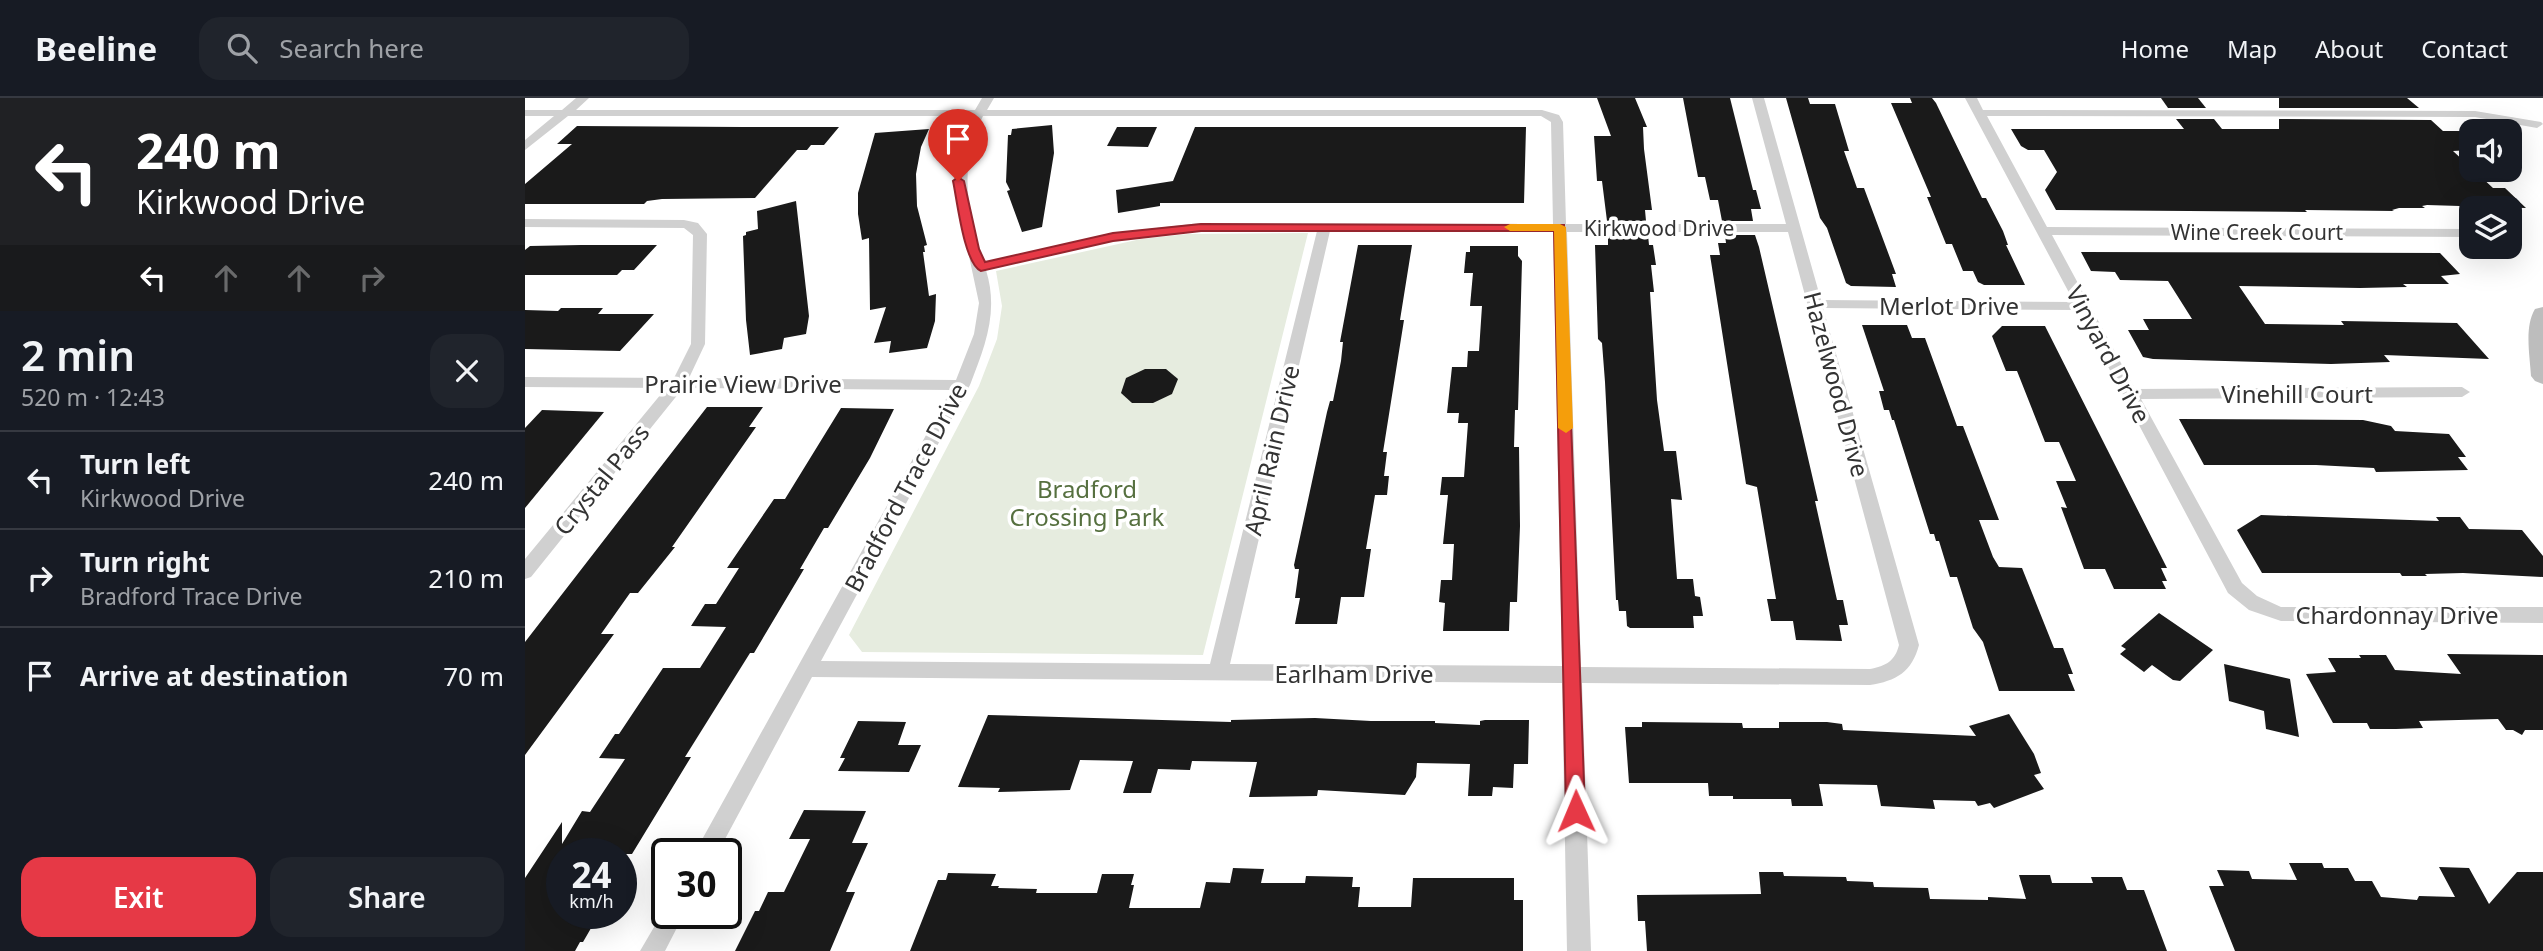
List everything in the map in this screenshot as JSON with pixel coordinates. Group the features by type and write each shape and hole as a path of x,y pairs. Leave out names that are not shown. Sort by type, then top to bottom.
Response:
{"main road":[{"path":"2542,328 2543,376"}],"street":[{"path":"525,146 583,98"},
{"name":"Bradford Trace Drive","path":"714,838 962,384 980,338 986,304 981,267 973,249 958,181 964,144 988,98"},
{"name":"Hazelwood Drive","path":"1758,98 1909,645 1907,657 1899,667"},
{"name":"Vinyard Drive","path":"1971,98 2235,588 2253,605"},
{"path":"2235,98 2249,114"},
{"path":"525,113 1551,115 1557,122 1579,951"},
{"path":"1980,113 2475,114 2537,124"},
{"name":"Crystal Pass","path":"525,223 693,226 700,234 698,344 679,383 525,572"},
{"name":"Kirkwood Drive","path":"981,267 1113,237 1201,227 1794,228"},
{"name":"April Rain Drive","path":"1218,672 1324,228"},
{"name":"Wine Creek Court","path":"2044,231 2459,233"},
{"name":"Merlot Drive","path":"1815,304 2084,306"},
{"name":"Prairie View Drive","path":"525,382 962,384"},
{"name":"Vinehill Court","path":"2131,394 2462,392"},
{"name":"Chardonnay Drive","path":"2253,605 2281,614 2543,615"},
{"name":"Earlham Drive","path":"806,668 1870,677 1886,674 1899,667"},
{"path":"652,951 664,929"}],"green space":[{"name":"Bradford Crossing Park","path":"1308,233 1203,655 862,652 849,635 979,386 997,339 1002,306 996,271 1141,239 1188,234"}],"building":[{"path":"1597,98 1635,98 1647,127 1643,127 1644,149 1652,210 1645,210 1646,221 1607,221 1602,181 1597,181 1594,136 1611,136"},
{"path":"1683,98 1730,98 1753,190 1756,190 1761,209 1751,209 1753,221 1722,221 1718,200 1710,200 1705,177 1698,177"},
{"path":"1786,98 1808,98 1810,104 1835,104 1849,151 1844,151 1857,188 1864,188 1896,274 1892,274 1896,287 1851,286 1846,283 1827,228 1820,218"},
{"path":"1910,98 1932,98 1936,103 1982,198 1986,198 2003,231 2006,245 2025,285 1984,285 1978,282 1973,271 1963,271 1952,244 1946,244 1927,197 1931,197 1891,103 1912,103"},
{"path":"2161,98 2198,98 2206,108 2168,108"},
{"path":"2279,98 2407,98 2419,108 2279,108"},
{"path":"2176,119 2214,119 2222,129 2279,129 2279,119 2431,120 2443,131 2459,131 2459,151 2453,151 2459,157 2459,182 2487,182 2493,188 2505,188 2513,196 2459,196 2459,206 2427,205 2422,206 2425,208 2399,208 2392,210 2394,211 2056,210 2045,190 2057,172 2044,150 2028,150 2021,146 2011,129 2184,129"},
{"path":"1052,125 1054,153 1042,227 1022,232 1007,191 1010,190 1006,182 1008,135 1011,135 1012,129"},
{"path":"577,126 839,127 824,145 811,145 807,150 797,150 755,198 662,199 644,204 525,204 525,184 572,144 557,144"},
{"path":"1117,127 1157,127 1148,147 1107,146"},
{"path":"1195,127 1526,127 1524,203 1160,203 1160,206 1118,213 1116,190 1173,181"},
{"path":"929,129 921,147 916,174 917,206 927,245 924,246 923,252 929,296 936,294 935,321 927,348 889,353 891,341 874,343 886,307 870,310 869,238 862,240 858,193 875,133"},
{"path":"796,201 809,316 806,334 784,338 782,349 750,355 743,236 746,232 758,229 757,211"},
{"path":"1608,235 1648,235 1649,245 1653,245 1656,265 1651,265 1654,292 1650,292 1657,400 1664,451 1676,451 1682,500 1671,499 1677,579 1693,579 1695,596 1700,597 1703,616 1693,616 1694,628 1630,628 1627,626 1626,611 1619,611 1616,600 1605,382 1602,343 1598,339 1595,245 1608,245"},
{"path":"1725,235 1755,235 1759,247 1818,501 1815,501 1837,600 1843,600 1848,625 1839,625 1842,641 1796,640 1793,621 1771,621 1767,599 1776,599 1757,487 1746,484 1710,255 1720,255 1718,243 1726,243"},
{"path":"657,245 634,270 622,270 617,275 525,275 525,250 530,246"},
{"path":"1358,245 1412,245 1400,320 1404,320 1383,452 1387,452 1384,476 1389,476 1387,495 1375,495 1366,549 1371,549 1364,597 1341,597 1337,624 1295,624 1300,598 1295,598 1299,569 1295,569 1294,565 1327,412 1330,401 1333,401 1341,361 1343,342 1340,342"},
{"path":"1470,246 1518,246 1518,256 1522,261 1518,410 1515,410 1514,447 1519,447 1520,526 1517,602 1510,602 1509,631 1443,631 1445,603 1439,602 1441,580 1452,580 1454,544 1443,544 1448,495 1440,495 1442,477 1464,477 1468,423 1458,423 1459,413 1447,413 1452,367 1467,367 1468,351 1479,351 1482,306 1470,306 1473,273 1464,273 1466,252 1470,252"},
{"path":"2081,252 2440,253 2460,274 2441,276 2449,284 2360,288 2239,286 2265,324 2344,325 2341,321 2457,323 2489,359 2384,355 2390,362 2331,364 2143,357 2128,330 2149,330 2143,319 2192,319 2168,281 2120,280 2115,272 2091,271"},
{"path":"561,308 603,308 598,314 654,314 620,351 525,349 525,310 558,311"},
{"path":"1862,325 1907,325 1912,338 1925,338 1957,426 1963,426 1999,520 1979,520 1993,557 1999,567 2022,568 2054,648 2063,648 2073,674 2068,674 2075,691 1999,691 1983,642 1973,628 1957,577 1950,577 1939,541 1936,541 1934,534 1930,534 1894,420 1889,410 1884,410 1879,391 1884,391"},
{"path":"2002,326 2045,326 2167,568 2161,568 2167,581 2162,581 2166,589 2114,589 2105,569 2084,569 2061,507 2067,508 2056,481 2076,481 2059,442 2045,442 2017,371 2006,371 1992,336"},
{"path":"1145,369 1166,369 1178,379 1172,394 1153,403 1132,403 1121,393 1126,378"},
{"path":"707,407 763,407 749,427 756,427 672,547 675,547 638,593 630,593 601,634 614,634 525,755 525,642"},
{"path":"841,408 894,409 870,458 828,528 824,528 800,569 804,569 754,653 750,653 685,757 691,757 637,846 637,838 566,838 582,811 590,812 625,759 599,758 615,734 619,734 663,668 700,668 726,627 691,626 705,604 716,604 739,568 727,568 774,499 785,499"},
{"path":"542,410 604,412 525,508 525,428"},
{"path":"2179,419 2363,420 2391,426 2395,431 2449,434 2466,457 2458,457 2468,470 2376,472 2374,468 2316,465 2204,465"},
{"path":"2261,515 2439,521 2436,517 2460,517 2469,529 2522,530 2543,556 2543,577 2463,573 2402,576 2400,573 2262,573 2237,530"},
{"path":"2159,613 2213,650 2180,681 2173,680 2152,665 2144,672 2120,654 2126,649 2121,646"},
{"path":"2447,654 2543,655 2543,730 2525,730 2522,735 2506,730 2498,719 2419,721 2423,728 2396,729 2370,729 2367,723 2333,723 2306,674 2336,672 2328,658 2386,655 2395,670 2461,674"},
{"path":"2224,664 2290,679 2299,737 2266,729 2264,711 2229,701"},
{"path":"2009,714 2034,754 2041,773 2034,775 2044,789 1994,808 1990,803 1978,806 1975,801 1933,800 1935,809 1881,806 1877,785 1819,784 1823,806 1792,806 1791,799 1733,799 1733,796 1709,796 1708,783 1629,783 1625,727 1642,727 1642,722 1742,723 1743,728 1779,728 1779,722 1827,722 1842,724 1843,730 1976,736 1969,726"},
{"path":"988,715 1231,722 1315,718 1480,725 1480,721 1485,720 1529,720 1528,764 1514,764 1513,788 1493,787 1492,796 1468,796 1470,764 1417,763 1416,777 1405,795 1318,790 1317,796 1249,797 1257,762 1192,761 1190,770 1158,769 1151,793 1123,793 1133,761 1080,760 1070,790 998,792 1000,788 958,787"},
{"path":"858,721 906,722 898,745 921,745 909,772 838,771 845,758 840,758"},
{"path":"804,810 866,811 852,843 868,843 846,892 855,892 830,951 735,951 768,892 784,892 810,839 789,839"},
{"path":"562,822 562,838 551,838"},
{"path":"546,846 546,929 591,929 575,951 525,951 525,878"},
{"path":"2289,863 2322,863 2324,868 2348,868 2355,881 2372,881 2381,897 2417,900 2419,896 2455,897 2439,867 2469,868 2489,904 2517,872 2543,872 2543,951 2235,951 2209,886 2224,886 2217,870 2249,871 2252,879 2297,880"},
{"path":"1233,868 1264,869 1261,883 1305,883 1306,876 1353,877 1352,887 1360,887 1358,907 1411,907 1413,878 1514,878 1514,900 1523,900 1523,951 910,951 938,880 946,880 948,873 996,874 991,886 1037,889 1036,893 1097,893 1102,874 1134,874 1129,908 1200,908 1206,882 1230,883"},
{"path":"1759,872 1783,872 1784,876 1846,877 1847,881 1873,882 1874,887 1928,888 1930,899 1988,900 1988,897 2026,899 2019,875 2050,875 2052,883 2093,883 2091,877 2122,877 2127,890 2144,890 2167,951 1647,951 1645,921 1638,921 1637,895 1761,894"}],"slow traffic":[{"path":"1510,227 1560,227 1566,428"}],"route":[{"path":"958,181 973,249 981,267 1113,237 1201,227 1560,227 1576,811"}]}
